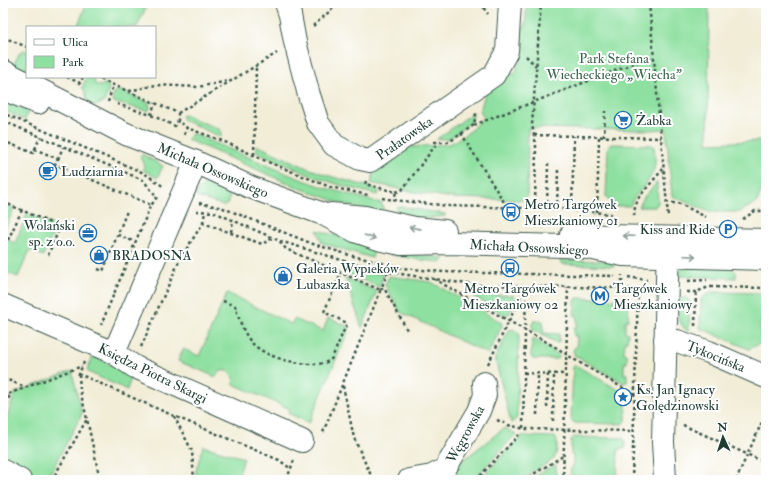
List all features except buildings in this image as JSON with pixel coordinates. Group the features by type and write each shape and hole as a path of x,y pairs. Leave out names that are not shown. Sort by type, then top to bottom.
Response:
{"street":[{"name":"Prałatowska","path":"286,3 309,95 318,123 334,145 360,159 370,161 494,75 507,50 510,3"},
{"name":"Michała Ossowskiego","path":"3,71 126,134 196,162 250,187 323,214 370,218 415,228 439,231 667,236 766,240"},
{"name":"Michała Ossowskiego","path":"3,89 107,130 126,134"},
{"path":"118,346 196,162"},
{"name":"Michała Ossowskiego","path":"667,236 766,259"},
{"path":"665,480 663,442 667,236"},
{"name":"Księdza Piotra Skargi","path":"3,304 92,343 118,346 135,367 302,441"},
{"name":"Tykocińska","path":"665,340 677,341 766,376"},
{"name":"Węgrowska","path":"408,480 431,478 445,469 479,411 485,396 484,377"},
{"path":"3,471 20,480"}],"path":[{"path":"178,113 295,42 339,3"},
{"path":"535,208 536,145 532,125 541,3"},
{"path":"620,3 650,7"},
{"path":"649,3 666,202 667,236"},
{"path":"3,37 26,47"},
{"path":"474,125 653,56"},
{"path":"254,155 256,66"},
{"path":"68,78 80,83 82,78"},
{"path":"97,78 178,113"},
{"path":"127,91 156,85 198,87 231,81"},
{"path":"108,102 113,85"},
{"path":"151,115 155,103"},
{"path":"115,104 151,115 175,126 178,121 178,113"},
{"path":"604,111 604,137"},
{"path":"3,113 144,173 180,201 196,210 214,212 280,241 351,263 388,272 474,285 627,288 638,291 651,291"},
{"path":"178,121 187,128 223,141 330,187 373,196"},
{"path":"3,122 143,180 157,197"},
{"path":"100,480 80,390 79,374 150,207 157,197 187,128"},
{"path":"461,133 507,207"},
{"path":"534,135 661,138"},
{"path":"572,209 574,136"},
{"path":"3,141 33,154 40,137"},
{"path":"597,212 599,137"},
{"path":"370,161 365,184 396,192 402,190 438,142"},
{"path":"63,147 55,164 151,205"},
{"path":"35,149 58,159"},
{"path":"547,208 548,164"},
{"path":"557,209 558,169"},
{"path":"634,223 635,207 639,197 663,169"},
{"path":"394,200 396,192"},
{"path":"380,197 449,206 572,209 617,215"},
{"path":"3,202 60,227 48,255"},
{"path":"666,202 680,204 709,219"},
{"path":"8,240 22,210"},
{"path":"98,268 103,271 127,211"},
{"path":"118,346 142,347 180,259 203,223 205,212"},
{"path":"231,232 233,221"},
{"path":"203,223 262,244 273,238"},
{"path":"118,235 135,242"},
{"path":"280,241 286,249 378,289 384,288 407,330"},
{"path":"302,441 322,436 388,272"},
{"path":"223,301 235,306 240,322 252,343 263,351 294,363 319,364 329,362 347,323 324,312 341,273"},
{"path":"432,278 525,330 635,395"},
{"path":"683,281 712,280"},
{"path":"484,377 526,286"},
{"path":"522,428 526,286"},
{"path":"563,480 568,287"},
{"path":"682,292 696,292 709,287 766,288"},
{"path":"632,480 638,291"},
{"path":"766,327 766,362"},
{"path":"3,396 82,366"},
{"path":"524,373 566,374"},
{"path":"79,374 279,460 290,469"},
{"path":"537,415 538,374"},
{"path":"547,407 548,374"},
{"path":"553,421 554,374"},
{"path":"3,378 26,388"},
{"path":"343,385 354,438 373,480"},
{"path":"3,416 10,394"},
{"path":"479,411 508,425 522,428 633,431"},
{"path":"736,480 766,413"},
{"path":"174,416 192,451 194,480"},
{"path":"52,480 87,419"},
{"path":"679,423 766,463"},
{"path":"476,480 518,435"},
{"path":"524,480 563,456"}],"green space":[{"path":"87,3 148,3 137,26 77,26"},
{"name":"Park Stefana Wiecheckiego „Wiecha”","path":"527,3 709,3 708,143 766,140 766,178 757,202 740,212 709,212 672,196 666,129 528,128 527,198 524,200 453,198 371,183 376,164 391,159 411,147 450,144 469,132 483,117 480,111 485,94 508,71 514,75 520,61 522,49 514,42 519,28 525,28"},
{"path":"26,50 26,74 12,67 20,52"},
{"path":"86,79 94,79 95,84 100,86 105,84 108,85 109,90 104,102 95,106 88,103 84,89 82,88"},
{"path":"119,90 149,103 149,110 147,111 113,102 112,98 115,92"},
{"path":"3,96 29,110 25,120 3,110"},
{"path":"474,112 471,122 449,139 437,139"},
{"path":"182,115 221,130 221,137 183,120"},
{"path":"194,134 295,177 329,189 381,203 384,214 346,205 302,189 188,140 190,135"},
{"path":"610,144 651,145 654,147 655,164 652,174 646,184 635,196 630,206 615,206 606,197 608,147"},
{"path":"256,145 307,168 377,189 379,192 378,195 312,176 257,152"},
{"path":"142,154 163,166 157,178 143,170 144,166 140,156"},
{"path":"657,182 658,203 655,207 639,207 644,197"},
{"path":"207,183 224,186 229,193 229,203 224,206 195,196 197,192"},
{"path":"3,203 14,208 3,235"},
{"path":"397,206 445,214 445,216 423,219 395,216"},
{"path":"27,214 56,227 43,256 30,250 18,277 3,271 3,238 15,243"},
{"path":"317,230 375,247 372,258 322,243"},
{"path":"386,251 444,259 442,262 420,260 389,254"},
{"path":"560,260 617,261 617,263 614,266 562,264"},
{"path":"729,265 736,272 736,278 678,276 682,268"},
{"path":"350,266 384,275 379,287 346,273"},
{"path":"389,276 431,282 501,322 502,326 488,354 400,312 385,285"},
{"path":"345,278 377,291 362,328"},
{"path":"710,292 766,293 766,312 761,322 760,330 761,343 749,349 700,328 701,299"},
{"path":"227,293 291,324 294,319 323,331 328,318 350,327 309,423 288,413 290,409 233,384 234,378 228,371 219,372 216,377 178,361 183,349 199,356"},
{"path":"513,295 516,299 509,314 505,315 473,296"},
{"path":"577,298 627,300 629,302 628,320 625,321 625,332 628,333 627,341 625,341 624,353 627,354 627,363 624,363 624,374 627,374 627,382 624,383 575,356 573,351 574,348 576,348 577,336 574,336 574,327 577,327 577,315 574,315 575,301"},
{"path":"677,298 687,298 690,302 689,332 679,321 677,313"},
{"path":"534,321 543,321 543,333 559,334 559,342 557,343 533,330 532,324"},
{"path":"513,329 519,333 517,418 511,423 495,358 509,330"},
{"path":"534,339 556,353 559,358 533,359 531,357 532,340"},
{"path":"93,356 132,375 127,390 88,372 87,370"},
{"path":"575,365 624,393 626,398 626,421 623,424 574,423 571,419 573,367"},
{"path":"72,371 82,414 47,480 34,480 3,465 3,429 15,393"},
{"path":"504,428 516,434 473,480 446,480 461,462"},
{"path":"521,436 555,437 557,448 554,459 520,480 479,480"},
{"path":"574,437 623,438 625,441 625,449 618,449 617,480 570,480 571,467 573,467 571,440"},
{"path":"203,446 244,458 237,480 216,480 195,474"},
{"path":"554,465 556,466 556,480 528,480"}],"place":[{"name":"Żabka","path":"623,120"},
{"name":"Ludziarnia","path":"48,171"},
{"name":"Metro Targówek Mieszkaniowy 01","path":"511,212"},
{"name":"Kiss and Ride","path":"728,229"},
{"name":"Wolański sp. z o.o.","path":"88,233"},
{"name":"BRADOSNA","path":"99,255"},
{"name":"Metro Targówek Mieszkaniowy 02","path":"510,268"},
{"name":"Galeria Wypieków Lubaszka","path":"283,276"},
{"name":"Targówek Mieszkaniowy","path":"600,296"},
{"name":"Ks. Jan Ignacy Golędzinowski","path":"623,397"}]}
